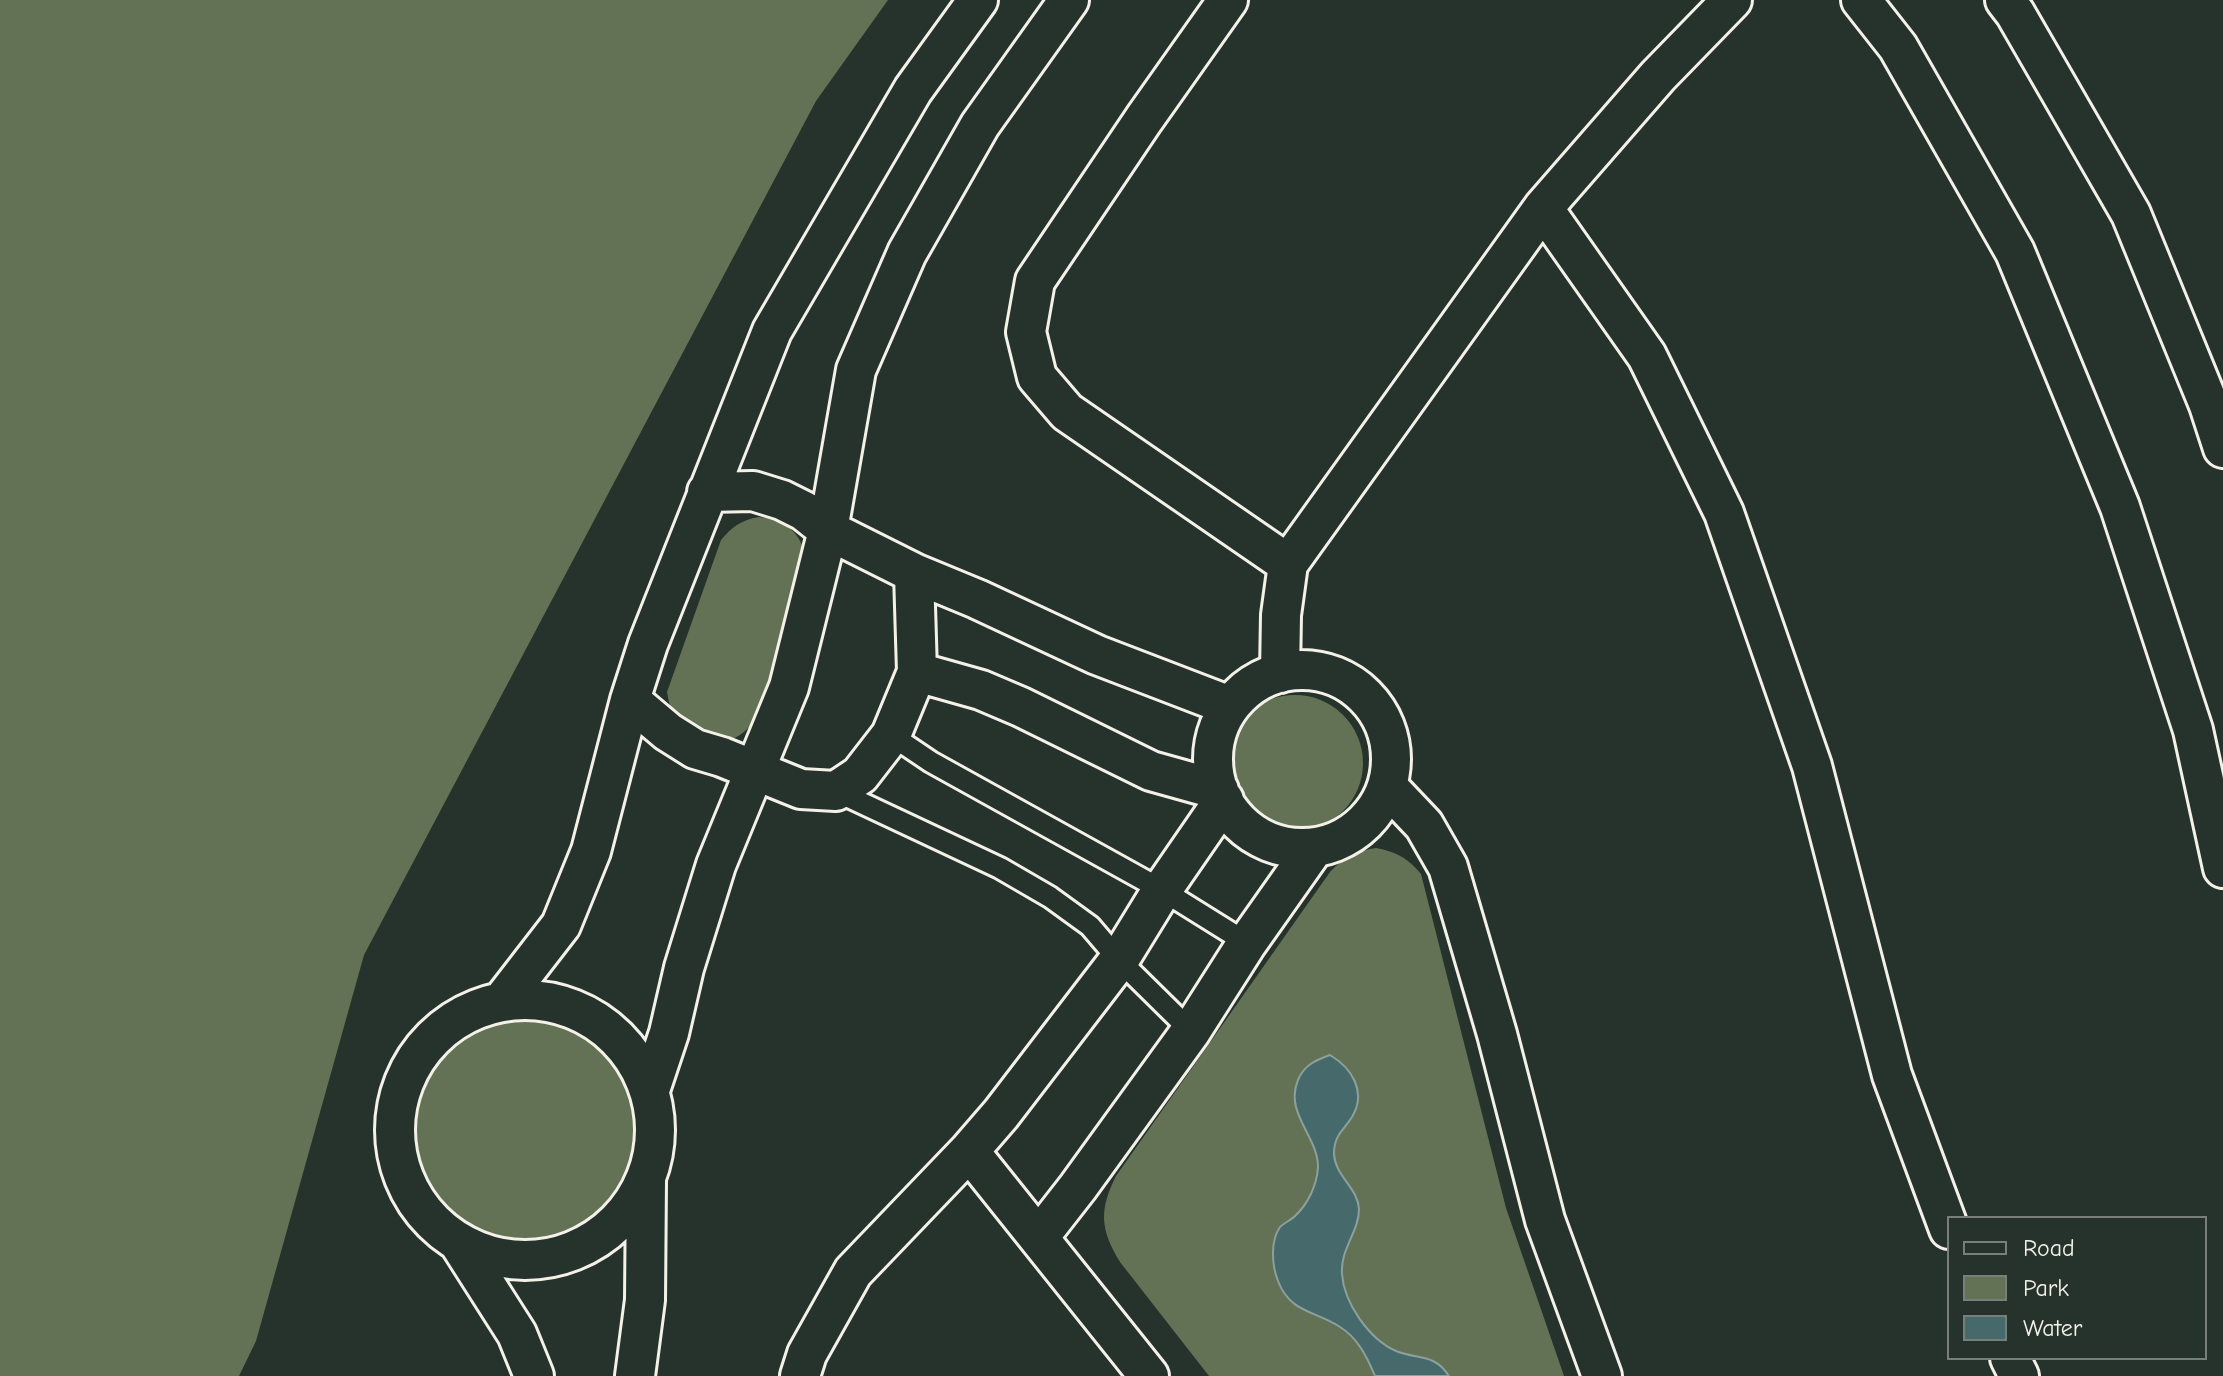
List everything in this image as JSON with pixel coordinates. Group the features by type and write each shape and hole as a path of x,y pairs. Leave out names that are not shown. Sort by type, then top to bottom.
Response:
{"street":[{"path":"503,1000 561,925 591,851 630,700 648,644 772,331 913,90 978,0"},
{"path":"650,1090 716,865 789,687 828,530 856,370 907,253 980,125 1069,0"},
{"path":"1228,0 1035,281 1026,332 1037,377 1067,412 1288,564"},
{"path":"1280,673 1281,615 1288,564 1543,208 1658,76 1732,0"},
{"path":"1861,0 1898,47 2015,252 2120,507 2193,730 2223,868"},
{"path":"2005,0 2131,214 2209,405 2223,448"},
{"path":"1543,208 1647,356 1724,513 1812,766 1892,1075 1947,1224"},
{"path":"707,492 753,491 767,495 804,511 828,530 914,573 1097,655 1230,706"},
{"path":"630,700 668,732 695,749 801,789 836,791 860,775 891,735 917,672 914,573"},
{"path":"1303,669 1326,673 1348,682 1381,717 1388,739 1391,763 1387,786 1376,809 1359,828 1337,841 1314,848 1287,847 1262,838 1239,823 1221,795 1213,769 1219,725 1230,706 1260,680 1280,673 1303,669"},
{"path":"917,672 981,690 1151,771 1221,795"},
{"path":"1387,786 1424,825 1448,867 1497,1034 1545,1220 1602,1376"},
{"path":"800,1376 807,1354 853,1272 1001,1114 1119,960 1221,795"},
{"path":"1039,1237 1191,1031 1247,943 1314,848"},
{"path":"534,1376 517,1334 459,1243 428,1217 406,1183 396,1145 397,1105 410,1068 434,1036 466,1013 503,1000 550,1001 593,1018 628,1048 650,1090 656,1136 646,1181 645,1300 635,1376"},
{"path":"969,1151 1149,1376"},
{"path":"459,1243 493,1257 517,1260 566,1255 599,1238 626,1213 646,1181"}],"lane":[{"path":"891,735 931,762 1162,890 1247,943"},
{"path":"836,791 1000,868 1050,897 1090,926 1119,960 1191,1031"}],"green space":[{"path":"0,0 888,0 816,101 364,955 256,1341 239,1376 0,1376"},
{"path":"759,517 779,522 793,531 802,545 807,565 761,713 739,736 720,740 677,719 667,692 721,540 737,525"},
{"path":"1295,695 1321,700 1343,715 1358,737 1363,763 1358,789 1343,811 1321,826 1295,831 1269,826 1247,811 1232,789 1227,763 1232,737 1247,715 1269,700"},
{"path":"1376,848 1401,856 1421,874 1506,1208 1564,1376 1209,1376 1120,1262 1105,1229 1107,1199 1116,1176 1330,872 1351,856"},
{"path":"525,1019 568,1027 588,1037 605,1051 619,1068 629,1088 637,1131 629,1174 619,1194 605,1211 588,1225 568,1235 525,1243 482,1235 462,1225 445,1211 431,1194 421,1174 413,1131 421,1088 431,1068 445,1051 462,1037 482,1027"}],"water":[{"path":"1330,1055 1351,1074 1358,1099 1352,1117 1337,1138 1334,1148 1335,1162 1355,1195 1359,1209 1342,1265 1347,1297 1376,1338 1396,1351 1431,1360 1449,1376 1375,1376 1357,1342 1346,1331 1297,1305 1283,1292 1278,1281 1273,1254 1277,1233 1308,1200 1318,1167 1313,1145 1298,1114 1295,1092 1304,1070"}]}
